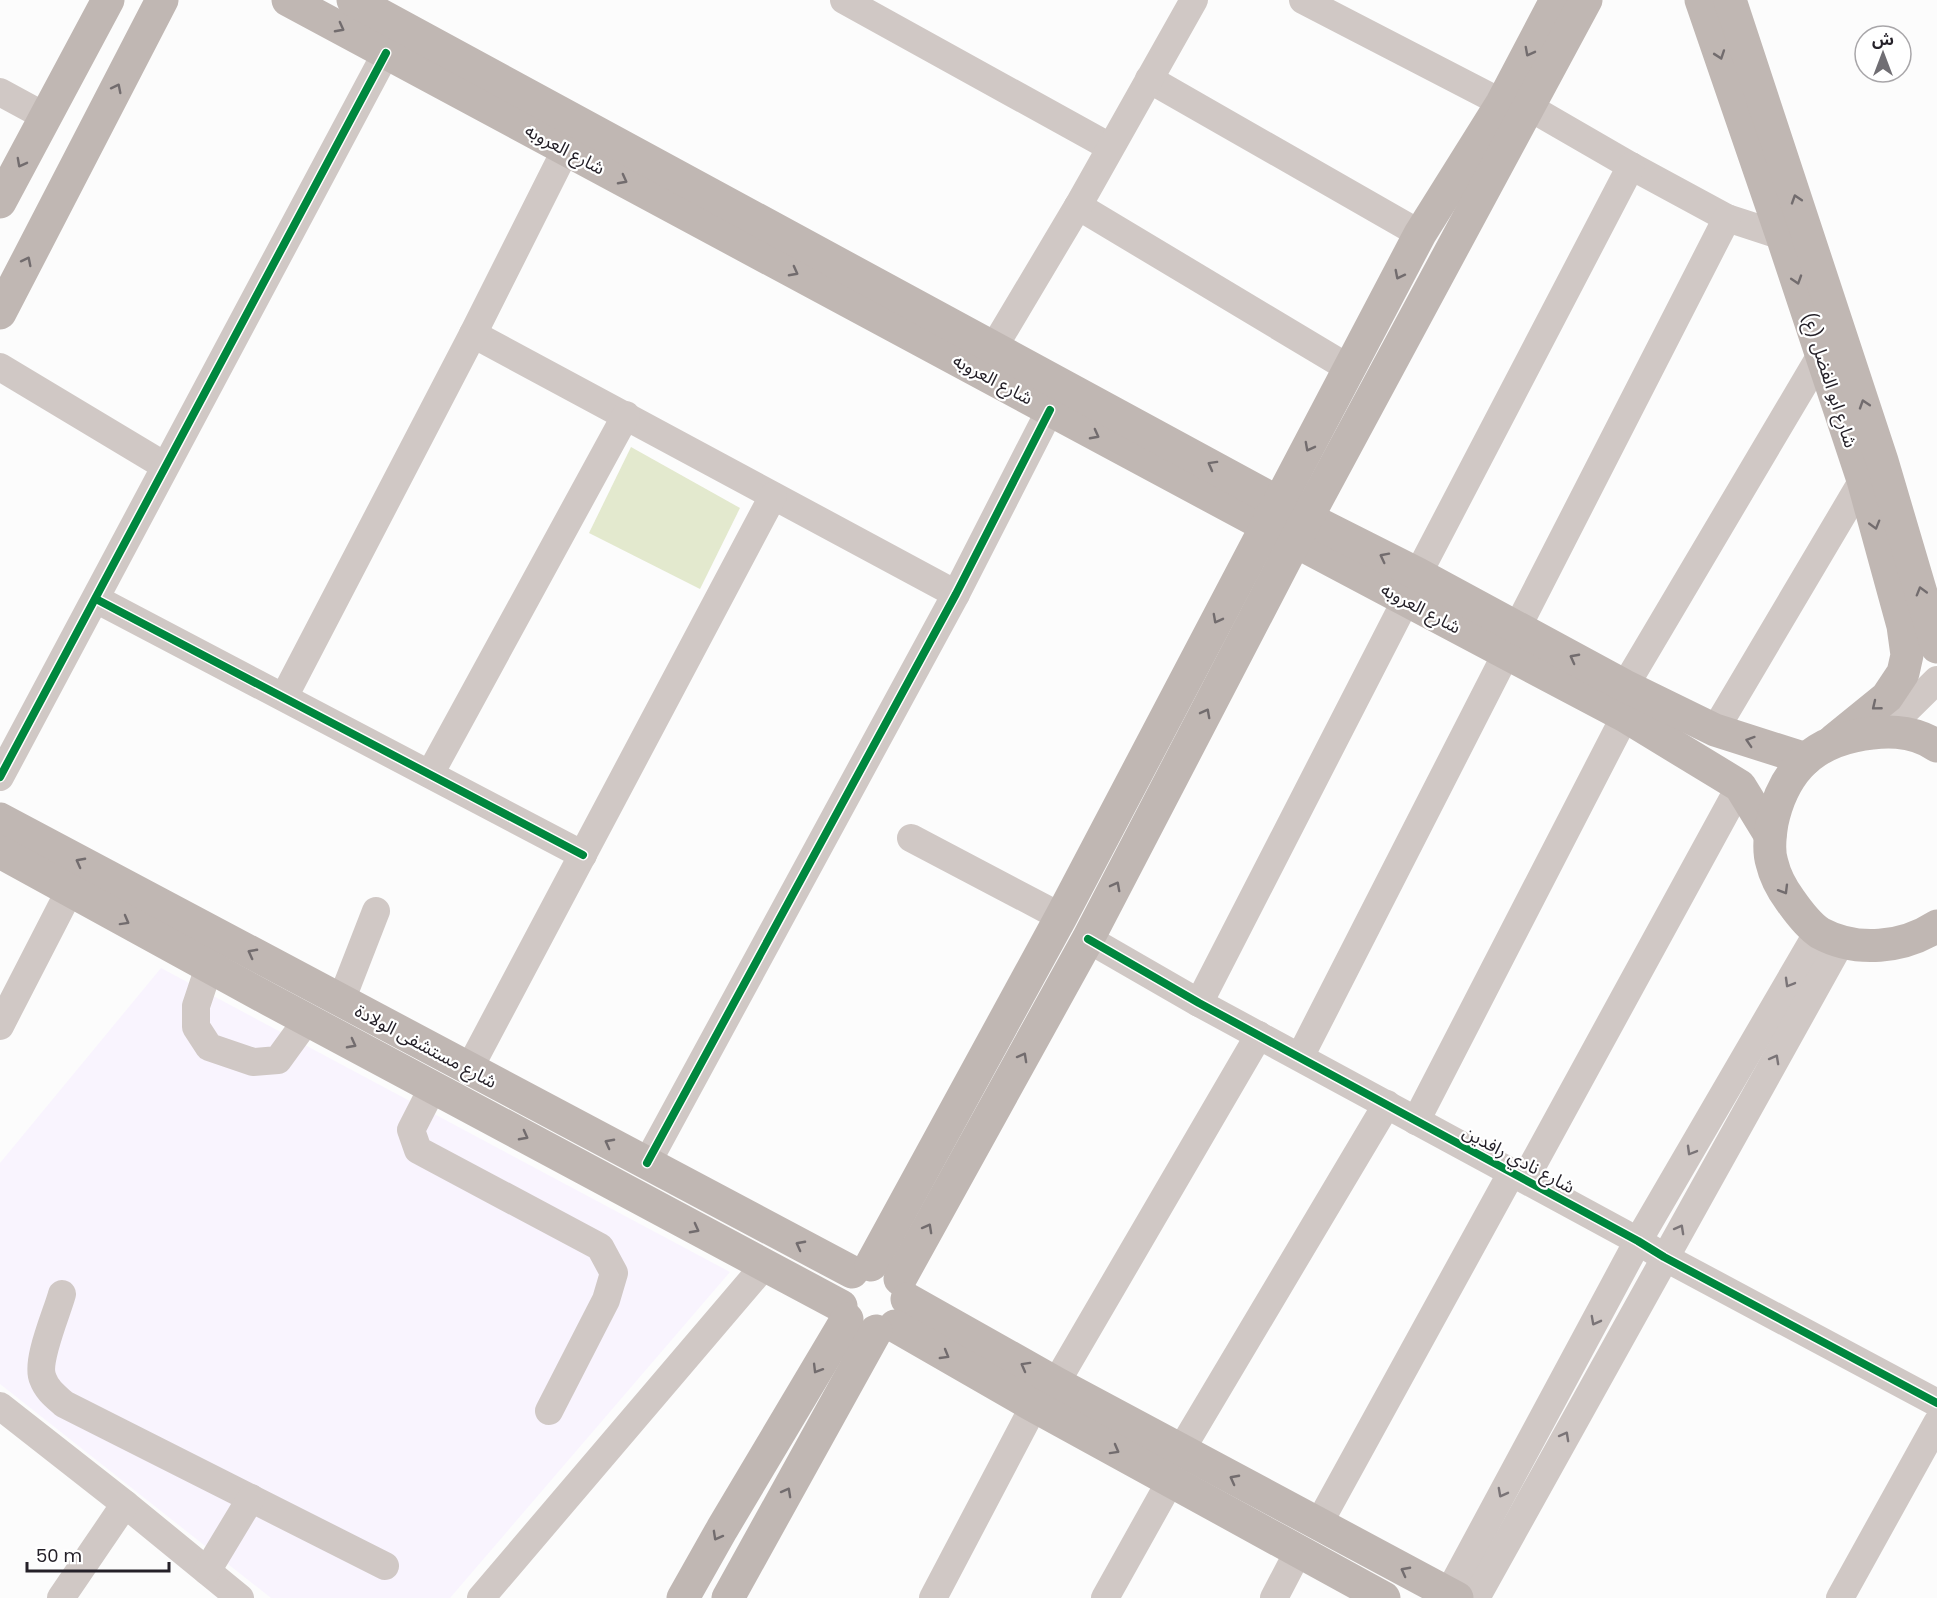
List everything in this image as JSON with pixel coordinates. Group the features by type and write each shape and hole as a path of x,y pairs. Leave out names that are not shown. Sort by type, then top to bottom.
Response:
{"main road":[{"path":"0,202 108,0"},
{"path":"0,314 162,0"},
{"name":"شارع العروبه","path":"288,0 1050,410 1287,522 1625,701 1740,786 1770,835"},
{"name":"شارع العروبه","path":"353,0 388,8 994,347 1287,522"},
{"path":"728,1598 1060,917 1287,522 1515,105 1556,0"},
{"path":"683,1598 722,1529 874,1300 1088,939 1287,522 1350,369 1420,234 1515,105 1586,0"},
{"name":"شارع ابو الفضل (ع)","path":"1701,0 1863,480 1903,626 1907,655 1903,673 1887,697 1791,773 1777,803 1770,835"},
{"name":"شارع ابو الفضل (ع)","path":"1730,0 1882,460 1937,647"},
{"name":"شارع العروبه","path":"1625,701 1806,759"},
{"path":"1834,740 1883,733 1910,733 1937,746"},
{"name":"شارع مستشفى الولادة","path":"0,819 647,1163 874,1300"},
{"path":"1770,835 1771,862 1781,887 1795,908 1830,937 1867,946 1892,944 1927,933 1937,926"},
{"name":"شارع مستشفى الولادة","path":"0,852 764,1266 874,1300"},
{"path":"270,1000 288,973"},
{"path":"874,1300 1176,1466 1318,1525 1457,1597"},
{"path":"1176,1466 1299,1552 1384,1598"}],"street":[{"path":"844,0 1110,147"},
{"path":"994,347 1078,206 1194,0"},
{"path":"1303,0 1515,105 1727,218 1782,236"},
{"path":"0,777 386,53"},
{"path":"1149,79 1420,234"},
{"path":"0,92 46,117"},
{"path":"284,697 566,150"},
{"path":"1199,1003 1631,166"},
{"path":"1078,206 1350,369"},
{"path":"1300,1057 1727,218"},
{"path":"473,334 956,594"},
{"path":"1416,1120 1625,701 1821,355"},
{"path":"0,367 165,466"},
{"path":"647,1163 956,594 1050,410"},
{"path":"430,774 626,415"},
{"path":"1715,730 1863,480"},
{"path":"469,1068 773,496"},
{"path":"96,599 583,855"},
{"path":"1883,733 1937,680"},
{"path":"1318,1525 1740,786"},
{"path":"911,838 1060,917"},
{"path":"0,1026 70,890"},
{"path":"341,1001 376,911"},
{"path":"1457,1597 1638,1241 1830,937"},
{"path":"1457,1597 1664,1257 1830,937"},
{"name":"شارع نادي رافدين","path":"1088,939 1199,1003 1937,1403"},
{"path":"209,967 196,1006 196,1027 209,1047 253,1062 278,1060 307,1020"},
{"path":"933,1598 1045,1395 1259,1035"},
{"path":"433,1087 411,1130 418,1150 600,1247 614,1273 606,1300 549,1411"},
{"path":"1105,1598 1176,1466 1387,1104"},
{"path":"481,1598 764,1266"},
{"path":"62,1294 41,1363 42,1377 50,1392 64,1404 385,1566"},
{"path":"0,1406 240,1598"},
{"path":"1840,1598 1937,1424"},
{"path":"207,1571 251,1498"},
{"path":"61,1598 125,1504"},
{"path":"1274,1598 1299,1552"}],"shaded area":[{"path":"161,968 730,1272 450,1598 271,1598 0,1384 0,1163"}],"green space":[{"path":"631,447 740,508 700,589 589,533"}],"cycle path":[{"path":"0,777 386,53"},
{"path":"647,1163 956,594 1050,410"},
{"path":"96,599 583,855"},
{"path":"1088,939 1199,1003 1937,1403"}]}
